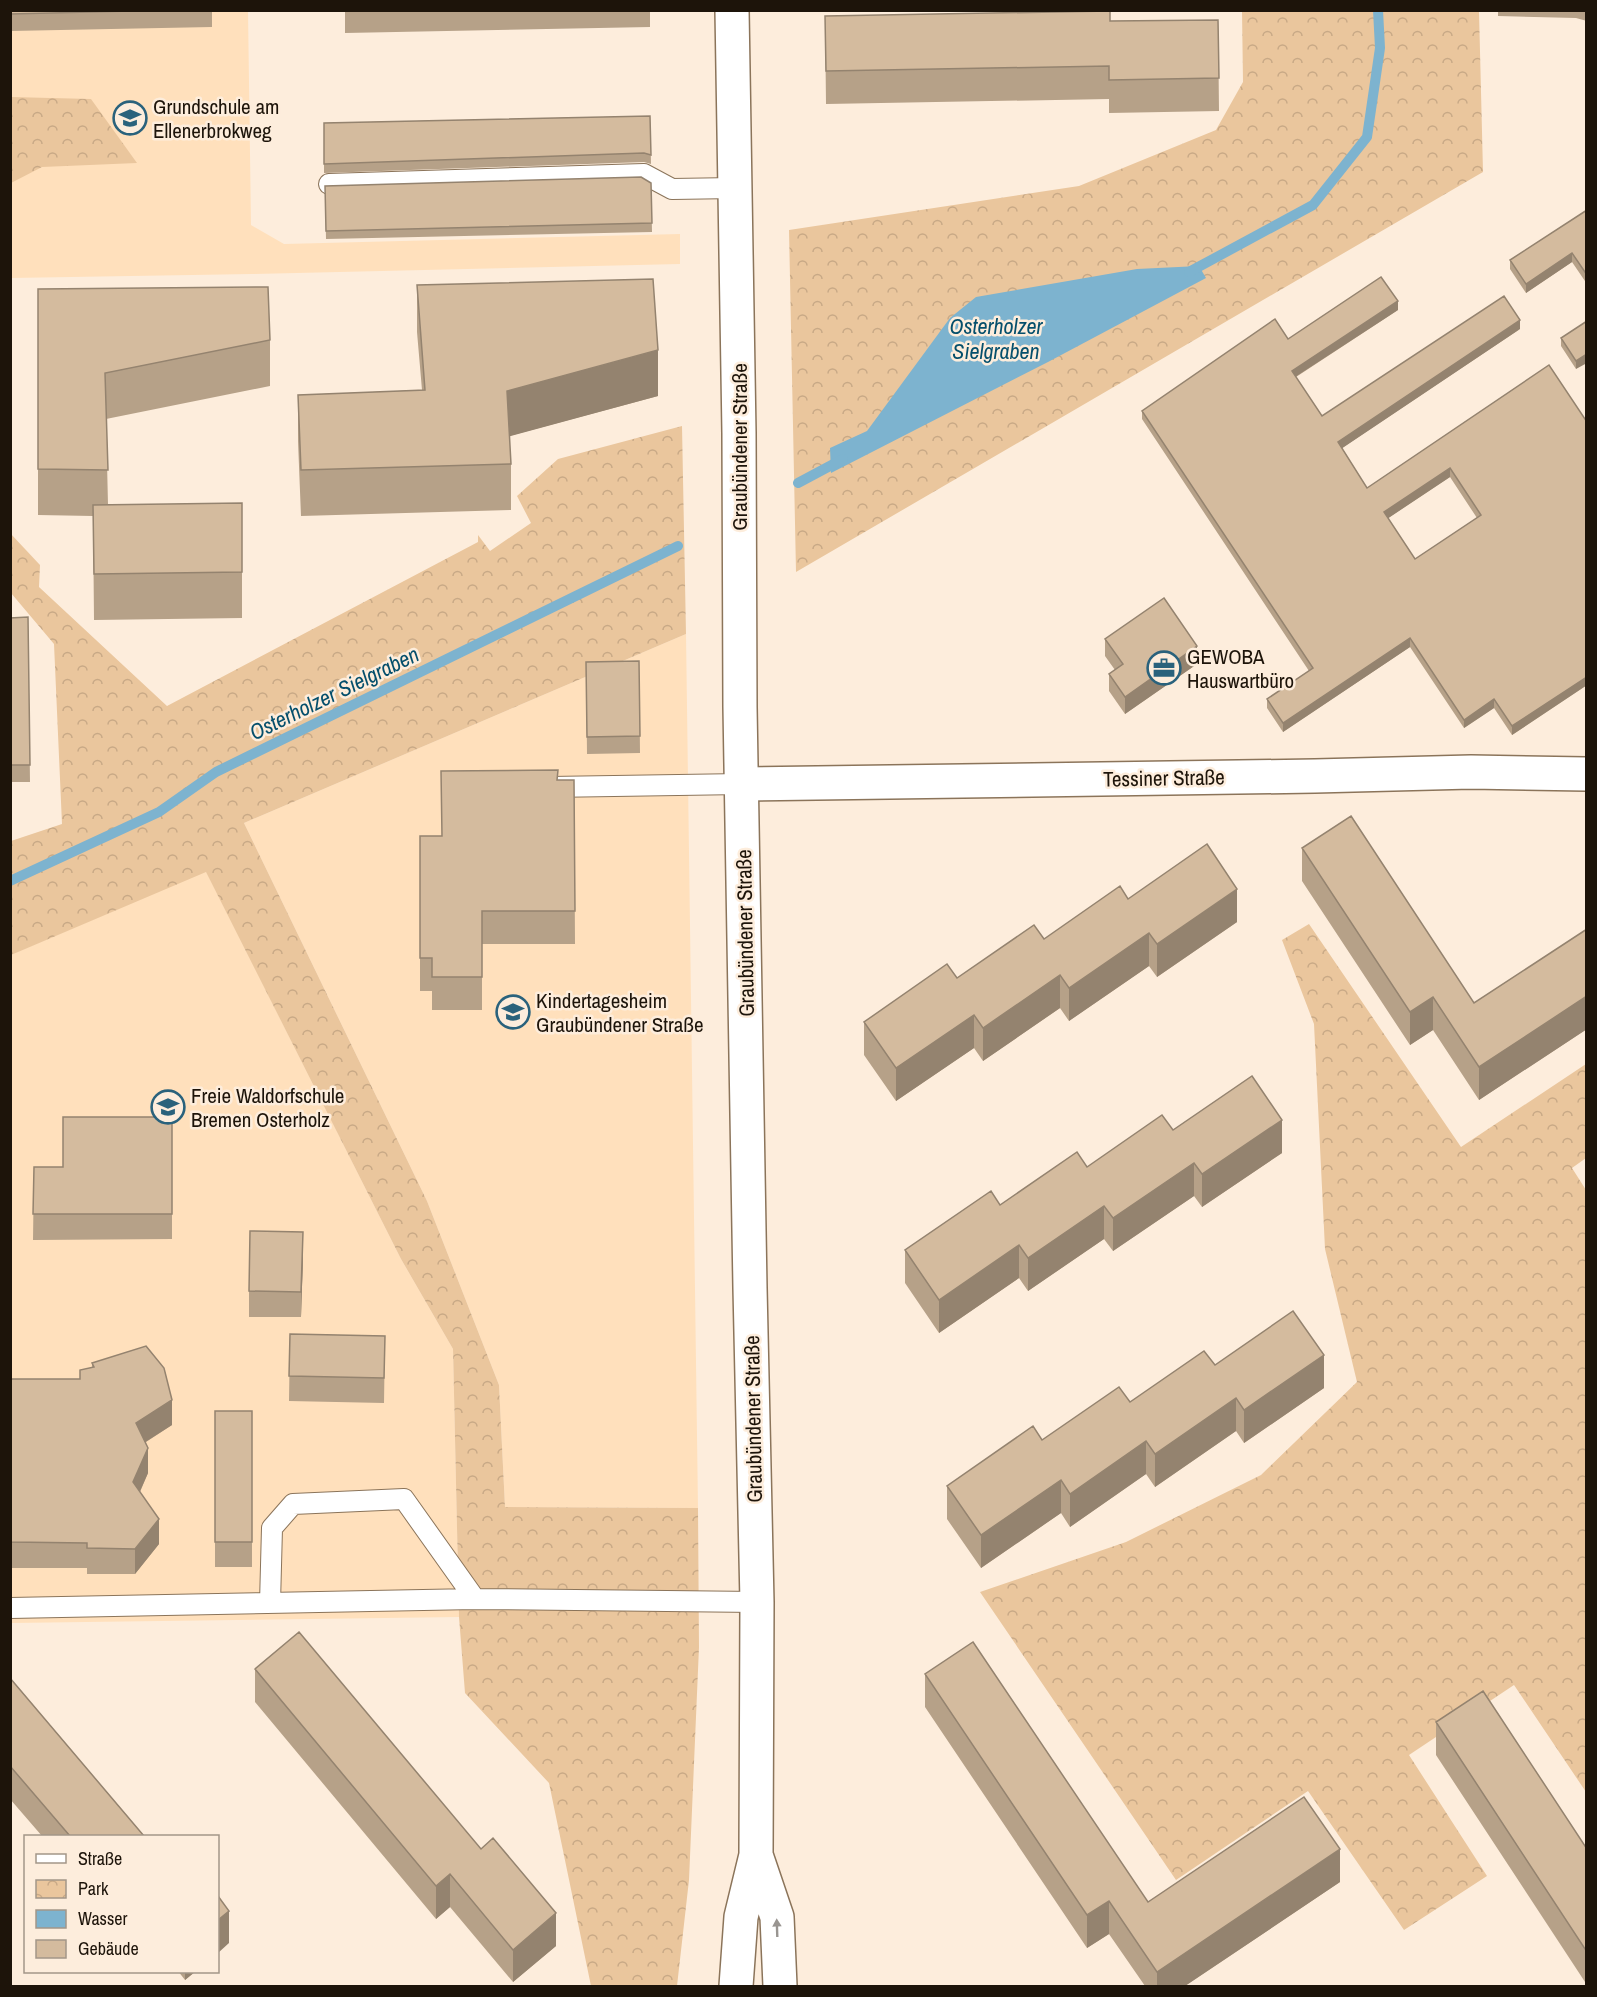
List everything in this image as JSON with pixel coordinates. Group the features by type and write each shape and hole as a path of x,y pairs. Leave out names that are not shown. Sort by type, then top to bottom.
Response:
{"street":[{"name":"Graubündener Straße","path":"732,10 742,784 757,1602 756,1855 741,1917 736,1986"},
{"name":"Tessiner Straße","path":"742,784 1471,772 1587,774"},
{"name":"Graubündener Straße","path":"756,1855 777,1917 780,1986"}],"lane":[{"path":"328,184 644,174 672,189 735,188"},
{"path":"536,787 742,784"},
{"path":"270,1603 272,1528 293,1504 404,1498 475,1599"},
{"path":"10,1608 475,1599 757,1602"}],"shaded area":[{"name":"Grundschule am Ellenerbrokweg","path":"10,11 248,11 251,225 284,244 680,234 680,264 11,278"},
{"name":"Kindertagesheim Graubündener Straße","path":"686,634 698,1508 505,1507 499,1385 427,1201 244,823"},
{"name":"Freie Waldorfschule Bremen Osterholz","path":"206,871 401,1259 453,1349 459,1617 11,1623 10,955"}],"green space":[{"path":"1242,11 1479,11 1483,172 796,572 789,230 1079,186 1216,130 1243,82"},
{"path":"11,97 91,99 137,163 42,167 11,183"},
{"path":"682,426 686,634 244,823 427,1201 499,1385 505,1507 698,1508 699,1647 689,1880 677,1986 591,1986 549,1783 465,1693 459,1617 453,1349 401,1259 206,872 11,955 11,841 62,824 54,644 11,593 10,533 40,565 39,587 167,706 478,542 478,535 490,551 531,523 517,496 558,459"},
{"path":"1309,924 1461,1147 1586,1064 1586,1158 1572,1168 1586,1190 1586,1792 1514,1685 1409,1755 1487,1876 1404,1930 1308,1791 1176,1880 980,1592 1126,1542 1261,1475 1357,1382 1325,1249 1314,1024 1282,940"}],"water":[{"name":"Osterholzer Sielgraben","path":"1199,266 1206,278 831,473 830,448 867,431 950,318 976,297 1137,269"}],"building":[{"path":"10,10 172,10 10,14"},
{"path":"1110,11 1110,21 1218,20 1219,78 1109,80 1109,66 826,71 825,16"},
{"path":"650,116 651,155 644,153 324,164 324,123"},
{"path":"641,177 651,183 652,223 326,231 325,186"},
{"path":"1587,210 1587,275 1572,253 1526,284 1510,260"},
{"path":"1381,277 1398,301 1292,371 1322,416 1504,296 1520,320 1338,442 1367,488 1549,365 1587,422 1587,677 1512,726 1494,699 1464,720 1410,638 1283,723 1267,699 1313,668 1142,411 1275,319 1288,339","holes":["1450,468 1481,515 1415,559 1384,512"]},
{"path":"653,279 658,350 507,391 511,464 301,470 298,395 425,390 417,285"},
{"path":"268,287 270,340 105,373 108,470 38,469 38,289"},
{"path":"1587,321 1587,354 1576,361 1561,338"},
{"path":"242,503 242,572 94,574 93,505"},
{"path":"1164,598 1197,646 1125,697 1109,674 1123,664 1105,639"},
{"path":"28,617 30,765 10,765 10,618"},
{"path":"639,661 640,736 587,737 586,662"},
{"path":"558,770 557,780 574,780 575,911 482,911 482,977 432,977 432,958 420,958 420,836 442,836 441,771"},
{"path":"1351,816 1474,1003 1587,929 1587,996 1479,1067 1433,997 1410,1012 1302,848"},
{"path":"1207,844 1237,889 1157,944 1149,933 1069,988 1060,975 983,1028 974,1015 896,1068 864,1022 947,964 957,978 1034,925 1044,939 1120,886 1128,899"},
{"path":"1252,1076 1282,1120 1202,1174 1194,1163 1113,1218 1104,1206 1028,1258 1019,1245 939,1300 905,1250 991,1191 1000,1205 1077,1152 1087,1167 1162,1115 1173,1130"},
{"path":"63,1117 172,1117 172,1214 33,1214 34,1167 63,1167"},
{"path":"250,1231 303,1232 301,1292 249,1291"},
{"path":"1293,1311 1324,1355 1244,1410 1236,1398 1155,1454 1146,1441 1070,1494 1061,1480 981,1535 947,1486 1033,1426 1042,1440 1119,1387 1130,1402 1204,1351 1215,1365"},
{"path":"290,1334 385,1336 384,1378 289,1376"},
{"path":"146,1346 164,1368 172,1400 136,1423 148,1448 133,1482 159,1519 135,1549 87,1548 87,1543 10,1542 10,1379 80,1379 80,1370 94,1367 92,1363"},
{"path":"215,1411 252,1411 252,1542 215,1542"},
{"path":"299,1632 481,1849 493,1838 556,1913 513,1950 450,1874 436,1886 255,1669"},
{"path":"973,1642 1148,1902 1304,1797 1340,1849 1157,1972 1109,1901 1087,1915 925,1674"},
{"path":"10,1678 143,1835 69,1835 10,1766"},
{"path":"1483,1691 1587,1849 1587,1952 1436,1722"},
{"path":"219,1897 229,1911 219,1919"}],"waterway":[{"name":"Osterholzer Sielgraben","path":"1189,272 1313,205 1367,137 1380,48 1378,10"},
{"name":"Osterholzer Sielgraben","path":"798,483 843,459"},
{"name":"Osterholzer Sielgraben","path":"10,881 159,812 216,772 678,546"}],"place":[{"name":"Grundschule am Ellenerbrokweg","path":"130,118"},
{"name":"GEWOBA Hauswartbüro","path":"1164,668"},
{"name":"Kindertagesheim Graubündener Straße","path":"513,1012"},
{"name":"Freie Waldorfschule Bremen Osterholz","path":"168,1107"}]}
